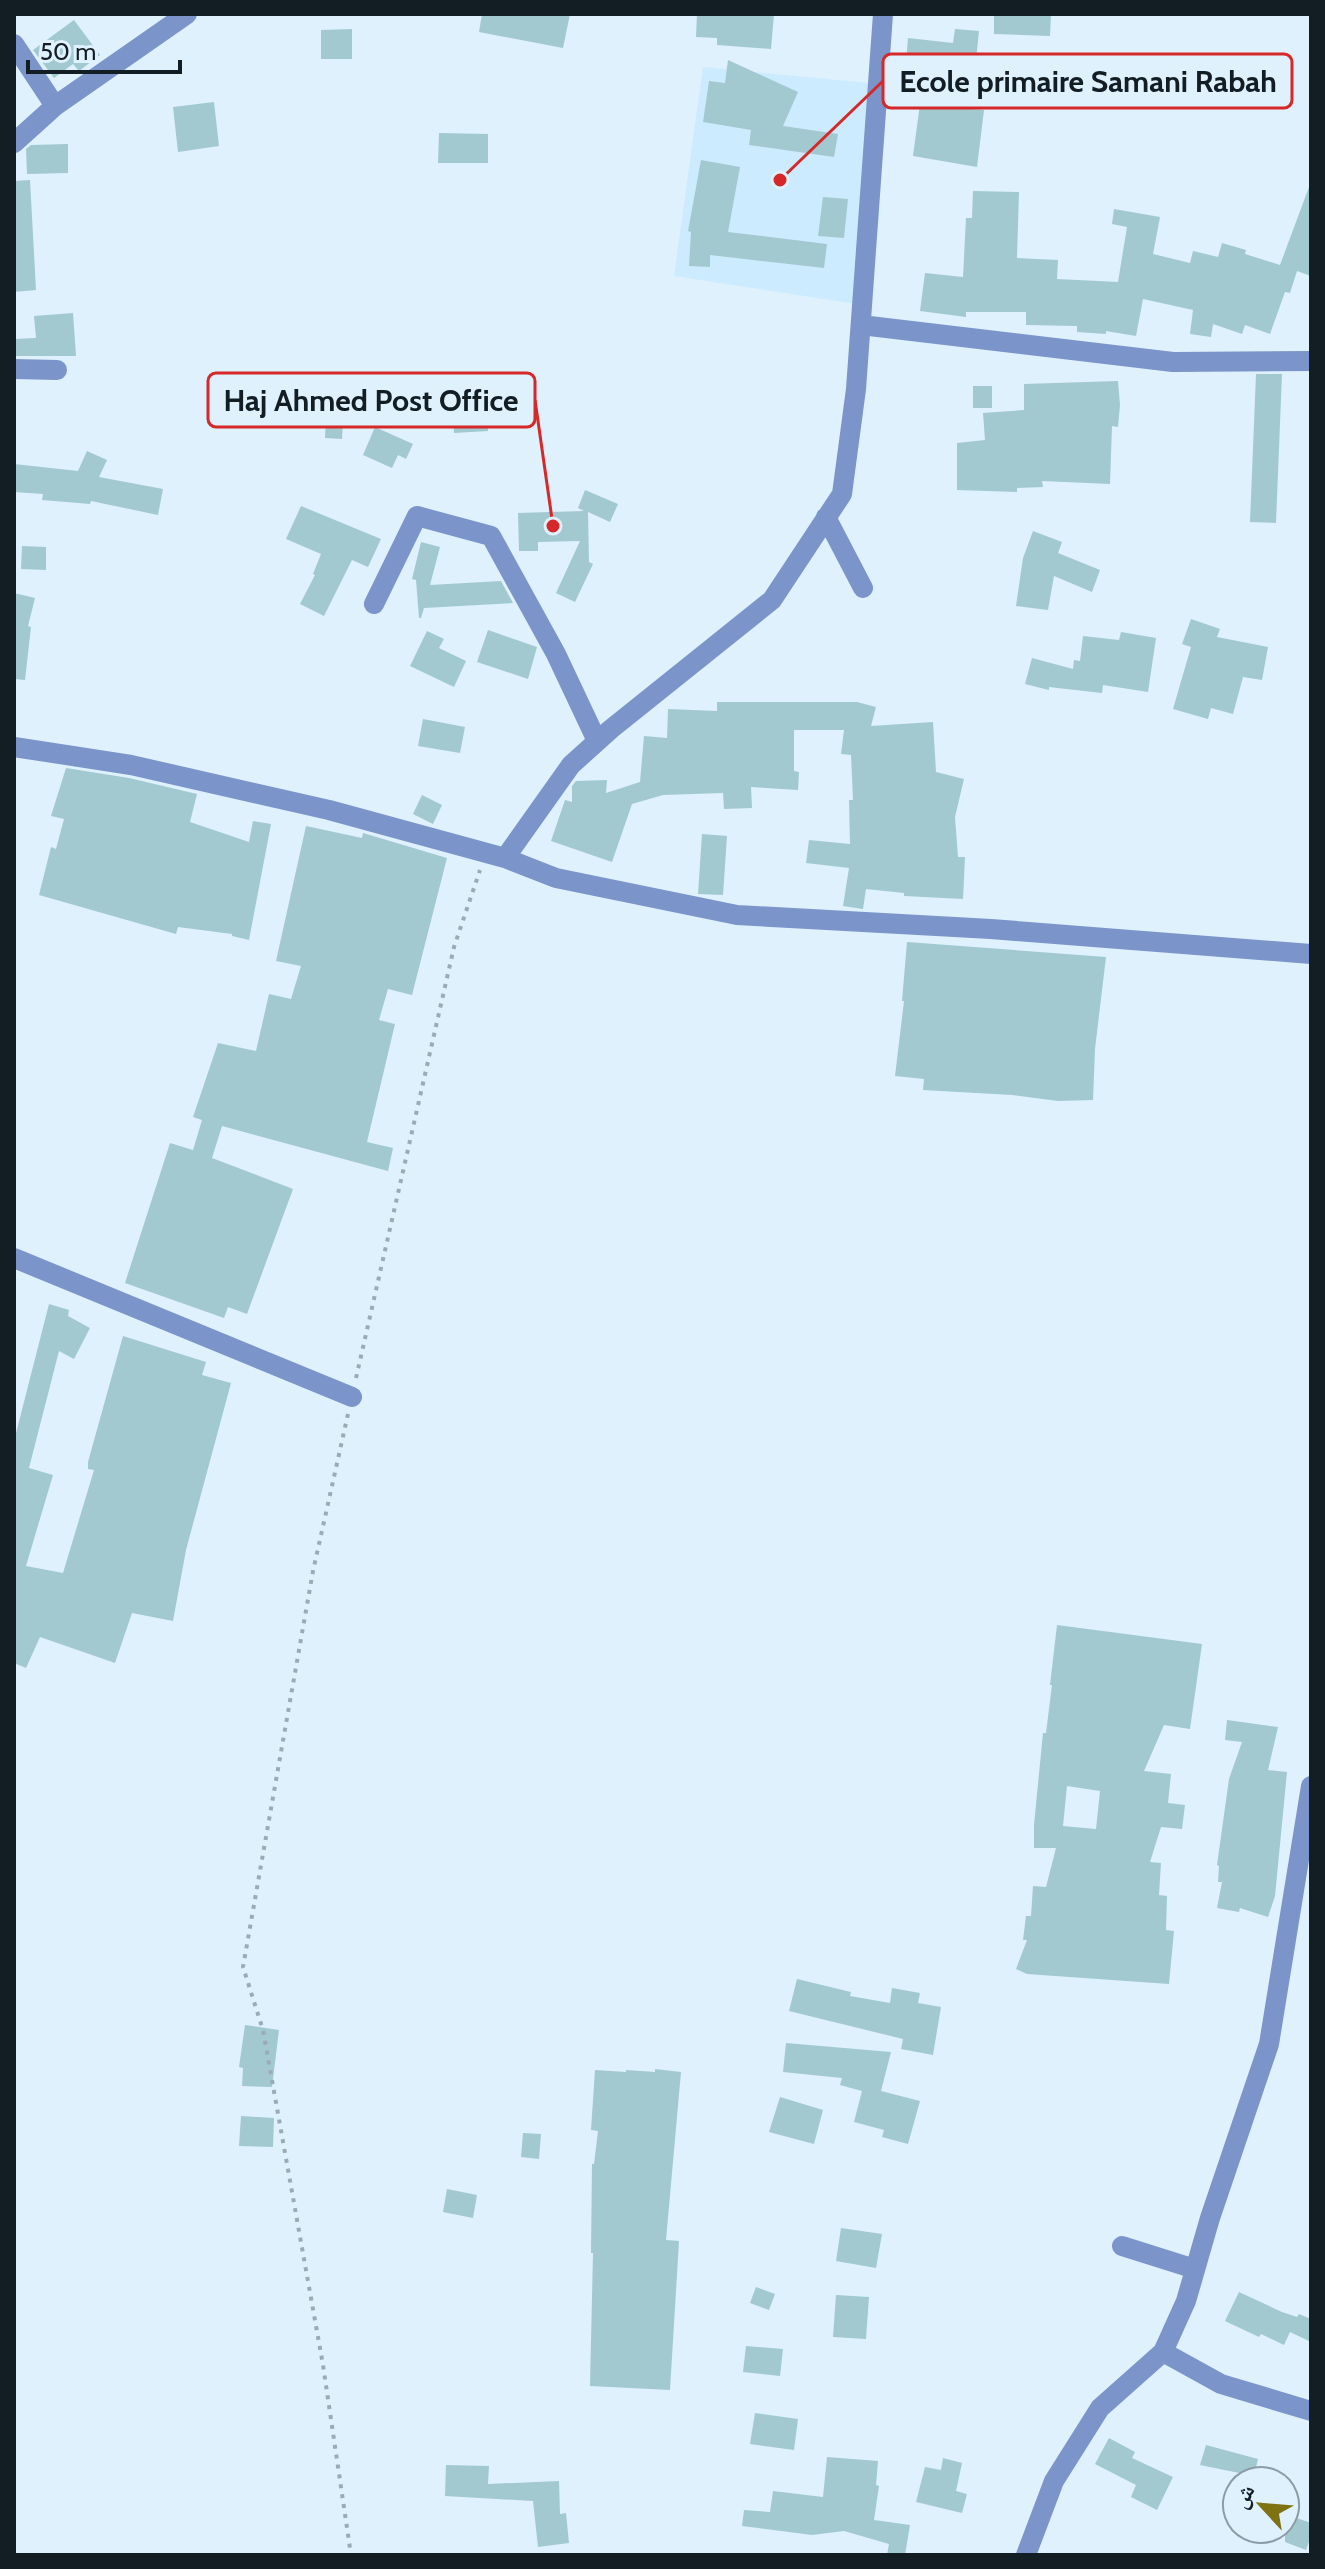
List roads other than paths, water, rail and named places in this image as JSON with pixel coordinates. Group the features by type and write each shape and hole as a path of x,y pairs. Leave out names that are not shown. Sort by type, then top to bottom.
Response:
{"street":[{"path":"14,143 55,106 187,14"},
{"path":"495,856 571,765 772,600 842,494 856,389 883,14"},
{"path":"14,44 55,106"},
{"path":"861,325 1173,362 1311,361"},
{"path":"14,369 57,370"},
{"path":"374,604 417,516 491,536 556,654 597,741"},
{"path":"826,517 863,588"},
{"path":"14,747 131,765 329,810 495,856 556,878 737,915 1006,930 1311,954"},
{"path":"14,1258 352,1397"},
{"path":"1026,2555 1054,2481 1100,2408 1163,2352 1186,2301 1210,2218 1269,2044 1311,1786"},
{"path":"1122,2246 1195,2269"},
{"path":"1163,2352 1221,2384 1311,2411"}],"place":[{"name":"Ecole primaire Samani Rabah","path":"780,180"},
{"name":"Haj Ahmed Post Office","path":"553,526"}]}
